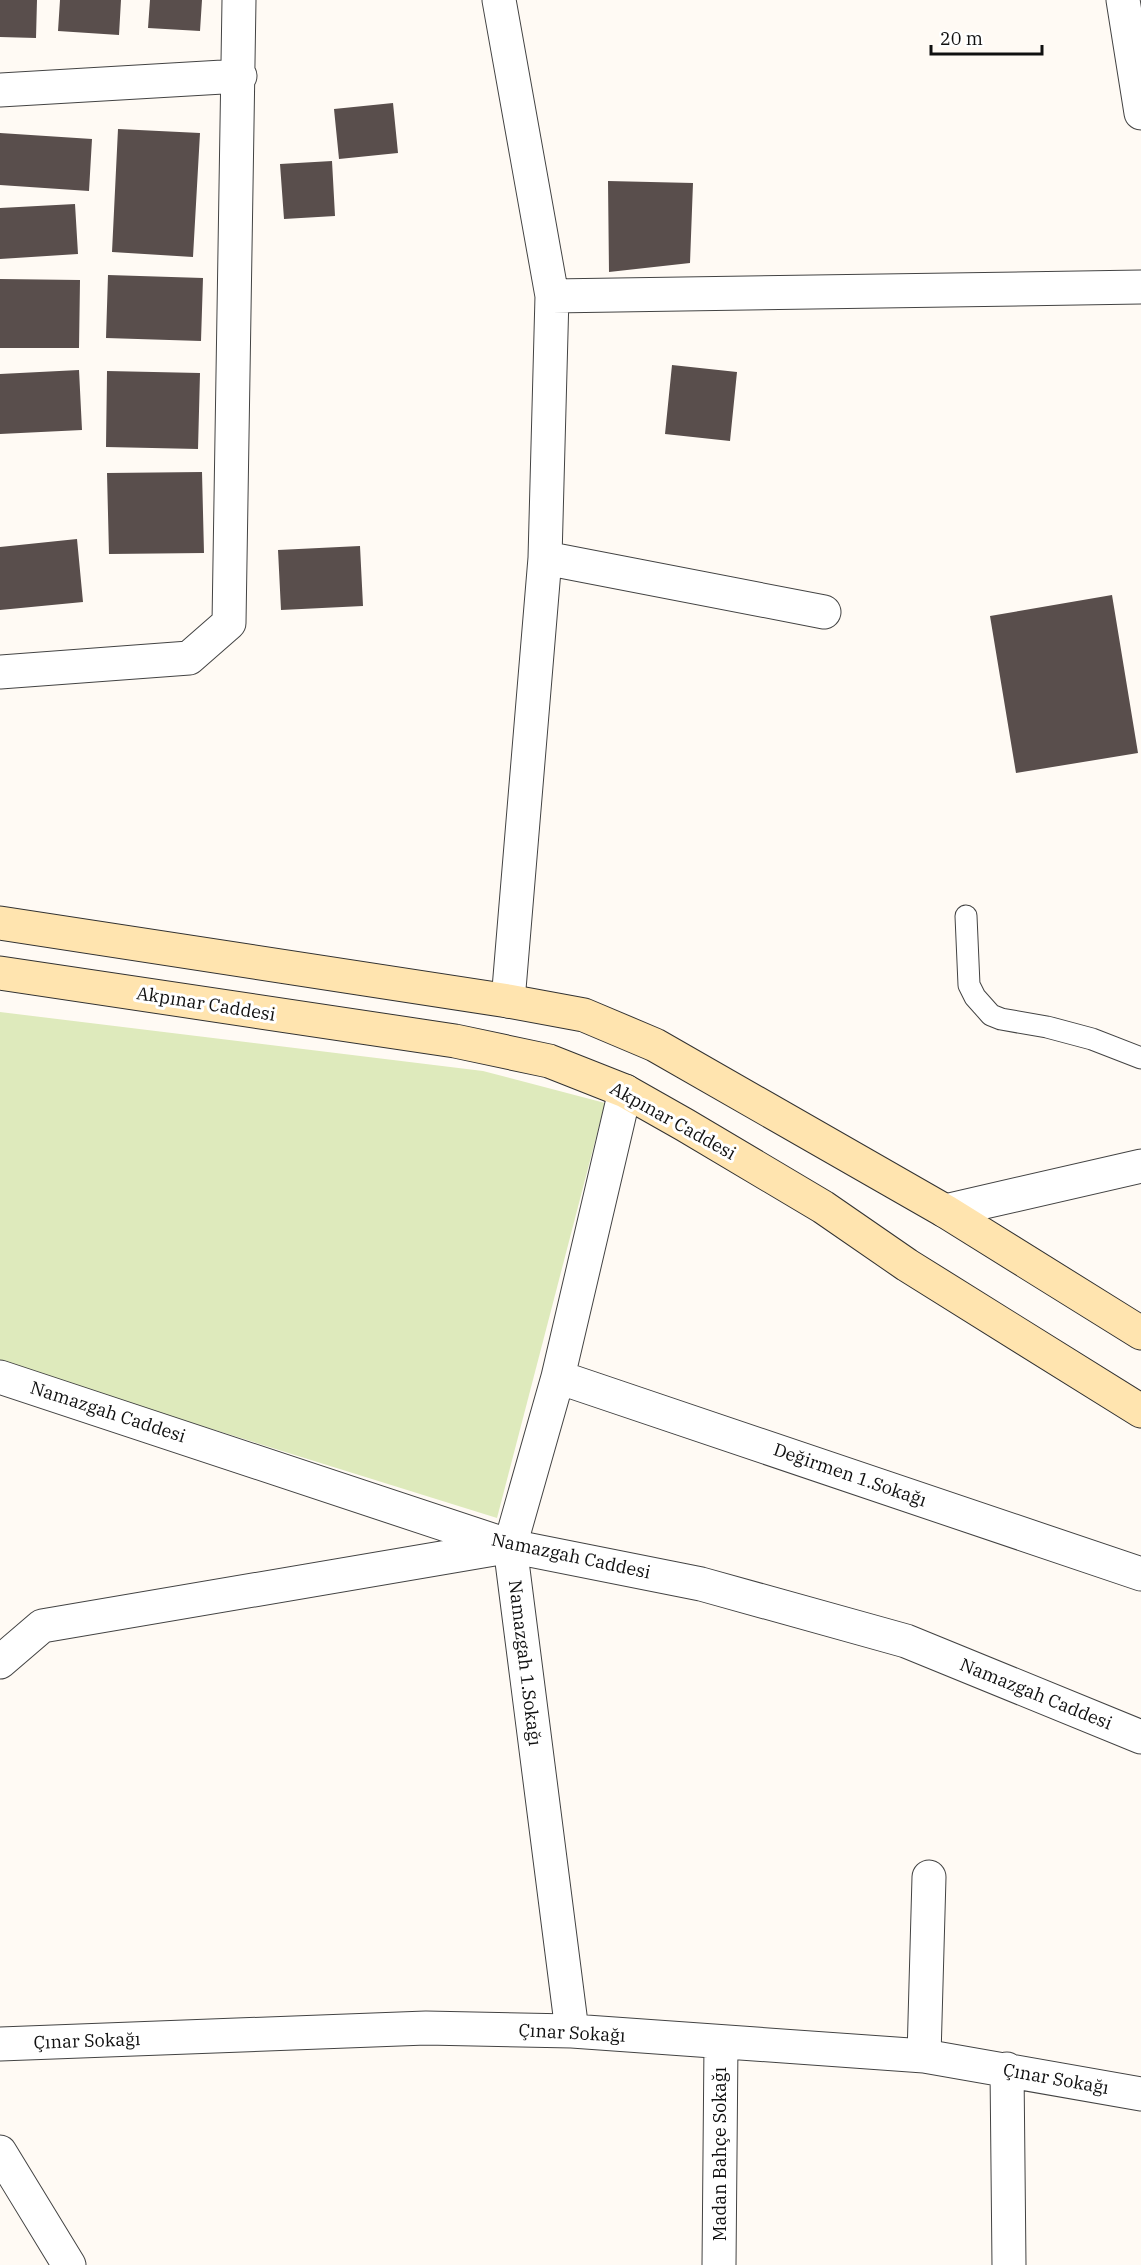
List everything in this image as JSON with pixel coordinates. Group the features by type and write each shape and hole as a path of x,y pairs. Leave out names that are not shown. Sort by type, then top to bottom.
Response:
{"main road":[{"path":"0,923 508,1001 584,1016 655,1045 945,1211 1141,1333"},
{"name":"Akpınar Caddesi","path":"0,973 454,1041 549,1061 625,1091 824,1207 907,1265 1141,1411"}],"street":[{"path":"0,672 189,658 229,623 240,0"},
{"path":"499,0 552,296 545,558 508,1001"},
{"path":"1123,0 1141,113"},
{"path":"0,90 240,76"},
{"path":"552,296 1141,287"},
{"path":"545,558 824,612"},
{"name":"Namazgah 1.Sokağı","path":"572,2031 510,1546 558,1377 625,1091"},
{"path":"945,1211 1141,1166"},
{"name":"Namazgah Caddesi","path":"0,1377 510,1546 701,1584 906,1641 1141,1737"},
{"name":"Değirmen 1.Sokağı","path":"558,1377 1141,1574"},
{"path":"0,1662 42,1626 510,1546"},
{"path":"924,2056 929,1877"},
{"name":"Çınar Sokağı","path":"0,2044 426,2028 572,2031 924,2056 1141,2094"},
{"name":"Madan Bahçe Sokağı","path":"719,2265 721,2043"},
{"path":"1007,2069 1009,2265"},
{"path":"0,2152 69,2265"}],"lane":[{"path":"966,916 969,985 975,997 991,1015 1001,1020 1047,1027 1092,1039 1141,1058"}],"green space":[{"path":"0,1012 483,1071 605,1103 497,1518 0,1363"}],"building":[{"path":"0,0 37,0 36,38 0,37"},
{"path":"60,0 121,0 119,35 58,31"},
{"path":"150,0 202,0 200,31 148,28"},
{"path":"393,103 398,153 339,159 334,109"},
{"path":"118,129 200,133 193,257 112,252"},
{"path":"0,133 92,139 89,191 0,185"},
{"path":"332,161 335,216 284,219 280,164"},
{"path":"608,181 693,183 690,263 609,272"},
{"path":"75,204 78,254 0,259 0,208"},
{"path":"108,275 203,278 201,341 106,338"},
{"path":"0,279 80,280 79,348 0,348"},
{"path":"672,365 737,372 730,441 665,434"},
{"path":"79,370 82,430 0,434 0,374"},
{"path":"107,371 200,373 198,449 106,447"},
{"path":"202,472 204,553 109,554 107,473"},
{"path":"77,539 83,602 0,610 0,547"},
{"path":"360,546 363,606 281,610 278,550"},
{"path":"1112,595 1138,753 1016,773 990,616"}]}
